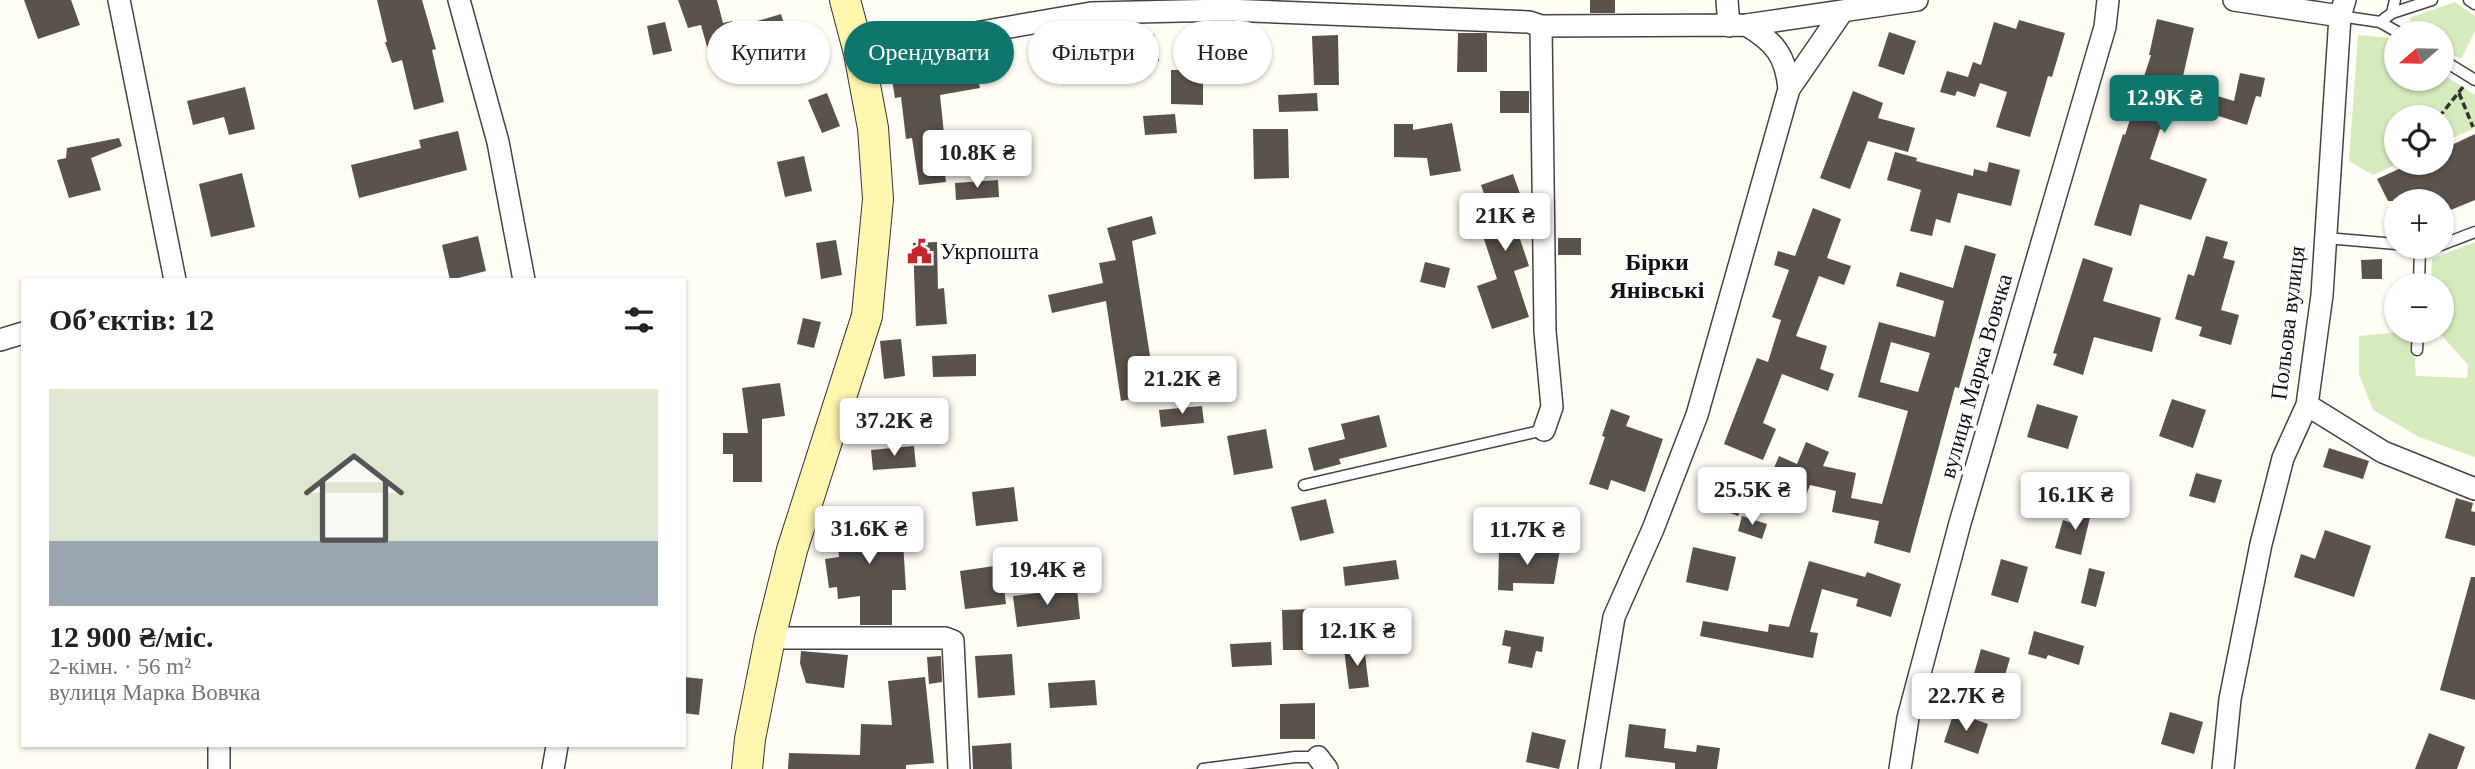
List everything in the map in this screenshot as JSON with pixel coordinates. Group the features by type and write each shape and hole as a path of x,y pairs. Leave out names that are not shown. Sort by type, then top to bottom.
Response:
{"main road":[{"path":"845,0 851,21"},
{"path":"747,769 750,739 770,638 792,550 867,316 878,199 873,128 865,84"}],"street":[{"path":"119,0 175,278"},
{"path":"459,0 498,142 524,278"},
{"path":"1727,0 1738,25 1763,35 1775,48 1786,64 1789,89"},
{"path":"1014,26 1091,13 1226,10 1529,22 1541,26 1738,25 1917,0"},
{"name":"вулиця Марка Вовчка","path":"1900,769 1908,718 1929,640 1968,496 2105,27 2108,0"},
{"path":"2234,0 2342,8"},
{"name":"Польова вулиця","path":"2223,769 2230,699 2261,544 2283,458 2307,405 2322,295 2342,8"},
{"path":"1589,769 1614,617 1653,529 1697,415 1789,89 1842,12"},
{"path":"1541,26 1545,331 1552,407 1544,430"},
{"path":"0,340 21,334"},
{"path":"2307,405 2383,452 2475,489"},
{"path":"770,638 945,638 953,641 959,769"},
{"path":"219,747 219,769"},
{"path":"553,769 556,747"}],"lane":[{"path":"2392,13 2395,0"},
{"path":"2380,22 2392,13 2432,0"},
{"path":"2469,0 2475,4"},
{"path":"2342,8 2384,24"},
{"path":"2454,67 2473,79"},
{"path":"2454,239 2475,232"},
{"path":"2326,238 2384,243"},
{"path":"2417,343 2417,350"},
{"path":"1304,485 1544,430"},
{"path":"1203,769 1295,757 1322,763"}],"path":[{"path":"2448,105 2473,79"},
{"path":"2458,92 2473,127"}],"green space":[{"path":"2455,2 2475,16 2475,31 2461,59 2454,55 2454,21 2411,21 2409,18"},
{"path":"2358,35 2384,37 2384,91 2454,91 2454,81 2475,95 2475,128 2454,137 2454,105 2384,105 2384,170 2373,175 2349,161"},
{"path":"2475,242 2475,457 2419,437 2373,410 2359,374 2359,336 2384,334 2384,343 2413,343 2416,376 2467,378 2468,365 2449,343 2454,343 2454,273 2431,273 2432,259 2454,259 2454,250"}],"building":[{"path":"24,0 71,0 80,25 38,39"},
{"path":"377,0 422,0 436,49 432,50 444,102 414,110 402,60 392,63"},
{"path":"678,0 717,0 722,21 707,21 707,47 701,25 688,28"},
{"path":"1590,0 1615,0 1615,13 1590,13"},
{"path":"781,14 783,21 757,21"},
{"path":"2157,19 2194,28 2181,85 2234,101 2240,73 2265,78 2261,97 2256,96 2247,125 2174,102 2164,130 2160,129 2150,159 2207,179 2191,220 2140,204 2131,236 2094,225 2151,55"},
{"path":"2019,20 2065,33 2052,77 2048,76 2030,137 1996,127 2007,92 1980,83 1975,97 1957,91 1955,96 1940,92 1947,71 1968,77 1973,62 1981,65 1994,22 2016,29"},
{"path":"665,22 672,51 653,55 647,26"},
{"path":"1889,32 1916,41 1904,75 1878,66"},
{"path":"1458,33 1487,33 1487,72 1457,72"},
{"path":"1338,35 1339,85 1314,85 1312,36"},
{"path":"1171,70 1173,84 1203,84 1203,105 1171,104"},
{"path":"893,84 979,84 980,88 940,95 944,134 940,135 946,182 919,185 912,138 906,139 901,97 895,98"},
{"path":"245,87 255,129 229,135 224,117 193,125 187,101"},
{"path":"1500,91 1529,91 1529,113 1500,113"},
{"path":"1853,91 1883,103 1878,118 1915,128 1908,152 1868,141 1850,189 1820,178"},
{"path":"827,93 840,126 822,133 808,100"},
{"path":"1317,93 1318,111 1279,112 1278,95"},
{"path":"1175,114 1177,133 1145,135 1143,116"},
{"path":"1452,123 1461,171 1430,176 1427,158 1394,157 1394,124 1413,124 1413,130"},
{"path":"1253,129 1288,129 1289,178 1254,179"},
{"path":"458,131 467,170 359,198 351,165 421,148 419,140"},
{"path":"2475,134 2475,200 2454,209 2454,189 2384,189 2384,193 2377,179 2386,175 2454,175 2454,144"},
{"path":"119,138 122,146 91,158 101,190 69,198 57,160 66,158 67,148"},
{"path":"1895,152 1917,158 1916,161 1973,176 1974,169 1987,172 1989,162 2020,170 2011,206 1958,193 1950,223 1936,219 1932,236 1910,231 1921,190 1887,180"},
{"path":"804,156 812,191 785,197 777,162"},
{"path":"242,173 255,227 211,237 199,184"},
{"path":"1513,174 1529,219 1515,224 1529,266 1514,271 1529,317 1492,329 1477,286 1497,279 1483,236 1497,232 1481,185"},
{"path":"998,180 999,197 956,200 955,183"},
{"path":"1813,208 1841,219 1827,258 1851,266 1844,285 1819,276 1796,336 1827,346 1820,369 1834,374 1828,391 1782,374 1763,423 1776,429 1763,460 1724,444 1757,358 1768,362 1781,320 1772,317 1789,270 1774,265 1778,251 1795,256"},
{"path":"1152,216 1156,234 1132,241 1156,394 1121,401 1106,301 1052,313 1048,295 1103,283 1099,263 1116,260 1107,228"},
{"path":"478,236 486,271 450,278 442,245"},
{"path":"2206,236 2228,242 2223,258 2235,261 2221,310 2239,315 2231,345 2199,336 2202,327 2175,319 2188,274 2194,276"},
{"path":"1558,238 1581,238 1581,255 1558,255"},
{"path":"836,240 842,275 821,279 816,243"},
{"path":"937,242 938,289 944,288 947,324 916,326 913,243"},
{"path":"1965,245 1996,254 1959,388 1955,387 1910,553 1874,543 1879,521 1832,512 1836,491 1810,485 1804,501 1766,487 1779,456 1797,464 1806,442 1829,452 1823,466 1856,473 1851,498 1882,504 1908,411 1858,397 1879,322 1935,337 1944,301 1896,286 1900,272 1953,288","holes":["1891,342 1930,353 1918,392 1880,382"]},
{"path":"2083,258 2113,268 2103,301 2161,318 2152,352 2094,337 2083,375 2053,365 2057,354 2053,353"},
{"path":"2382,259 2382,279 2362,279 2361,260"},
{"path":"1425,262 1450,268 1445,288 1420,282"},
{"path":"803,318 821,322 814,348 797,344"},
{"path":"901,339 905,376 884,379 880,341"},
{"path":"976,354 976,376 933,377 932,356"},
{"path":"780,383 785,416 762,419 762,482 733,482 733,454 723,454 723,433 748,433 742,388"},
{"path":"2172,399 2206,410 2193,448 2159,436"},
{"path":"2037,404 2078,416 2068,449 2027,437"},
{"path":"1202,406 1204,423 1161,427 1159,410"},
{"path":"1611,409 1630,416 1626,426 1663,439 1645,492 1611,480 1608,490 1589,484 1605,437 1602,436"},
{"path":"1379,415 1387,447 1339,459 1341,464 1314,471 1308,448 1345,439 1341,424"},
{"path":"1266,429 1273,468 1234,475 1227,436"},
{"path":"914,446 916,467 873,470 871,450"},
{"path":"2329,448 2369,461 2363,479 2323,467"},
{"path":"2196,473 2222,480 2215,503 2189,496"},
{"path":"1713,475 1749,489 1738,516 1702,502"},
{"path":"1014,487 1018,521 976,526 972,492"},
{"path":"2456,498 2473,503 2471,511 2475,512 2475,546 2445,538"},
{"path":"1326,499 1334,533 1300,541 1291,507"},
{"path":"2078,505 2092,509 2081,555 2055,548 2063,520 2072,523"},
{"path":"852,507 854,528 911,525 913,542 903,542 906,590 892,590 892,625 860,625 860,596 838,599 837,587 829,588 825,559 839,557 834,509"},
{"path":"1742,516 1767,524 1762,539 1738,531"},
{"path":"2325,530 2371,546 2354,597 2294,577 2301,554 2315,559"},
{"path":"1693,547 1736,557 1728,591 1686,582"},
{"path":"1499,549 1560,549 1554,584 1513,583 1513,591 1498,590"},
{"path":"2001,559 2028,567 2018,603 1991,595"},
{"path":"1396,560 1399,579 1345,586 1343,567"},
{"path":"1809,561 1865,577 1867,572 1901,584 1891,617 1856,606 1858,599 1822,589 1810,632 1818,633 1813,658 1700,636 1703,621 1768,632 1769,624 1789,627"},
{"path":"1001,565 1006,604 965,609 960,571"},
{"path":"2089,568 2105,572 2096,607 2081,603"},
{"path":"2471,577 2475,577 2475,700 2440,690"},
{"path":"1077,588 1080,619 1017,627 1013,596"},
{"path":"1314,609 1315,650 1283,650 1282,610"},
{"path":"1505,630 1544,637 1542,652 1536,651 1532,668 1508,663 1511,647 1502,645"},
{"path":"2034,631 2084,646 2079,665 2048,655 2046,659 2028,654"},
{"path":"1271,642 1272,665 1232,667 1230,644"},
{"path":"1364,646 1369,687 1349,689 1344,649"},
{"path":"1981,649 2010,658 1999,696 1970,688"},
{"path":"801,651 848,655 844,688 806,683 800,663"},
{"path":"1012,654 1015,695 978,698 975,656"},
{"path":"941,656 942,682 929,684 927,657"},
{"path":"686,677 703,679 699,715 686,713"},
{"path":"925,677 934,763 906,765 906,769 788,769 789,753 860,755 861,724 892,725 888,681"},
{"path":"1095,680 1097,705 1050,708 1048,683"},
{"path":"1315,703 1315,739 1280,739 1280,704"},
{"path":"1954,712 1988,724 1978,754 1944,742"},
{"path":"2170,712 2203,722 2194,754 2161,744"},
{"path":"1629,724 1666,729 1664,748 1696,752 1697,745 1720,748 1717,769 1675,769 1675,763 1625,757"},
{"path":"1532,732 1566,740 1559,769 1526,762"},
{"path":"2429,733 2465,747 2457,769 2415,769"},
{"path":"1011,743 1012,769 973,769 972,746"}],"place":[{"name":"Укрпошта","path":"920,251"}],"district":[{"name":"Бірки Янівські","path":"1657,276"}]}
